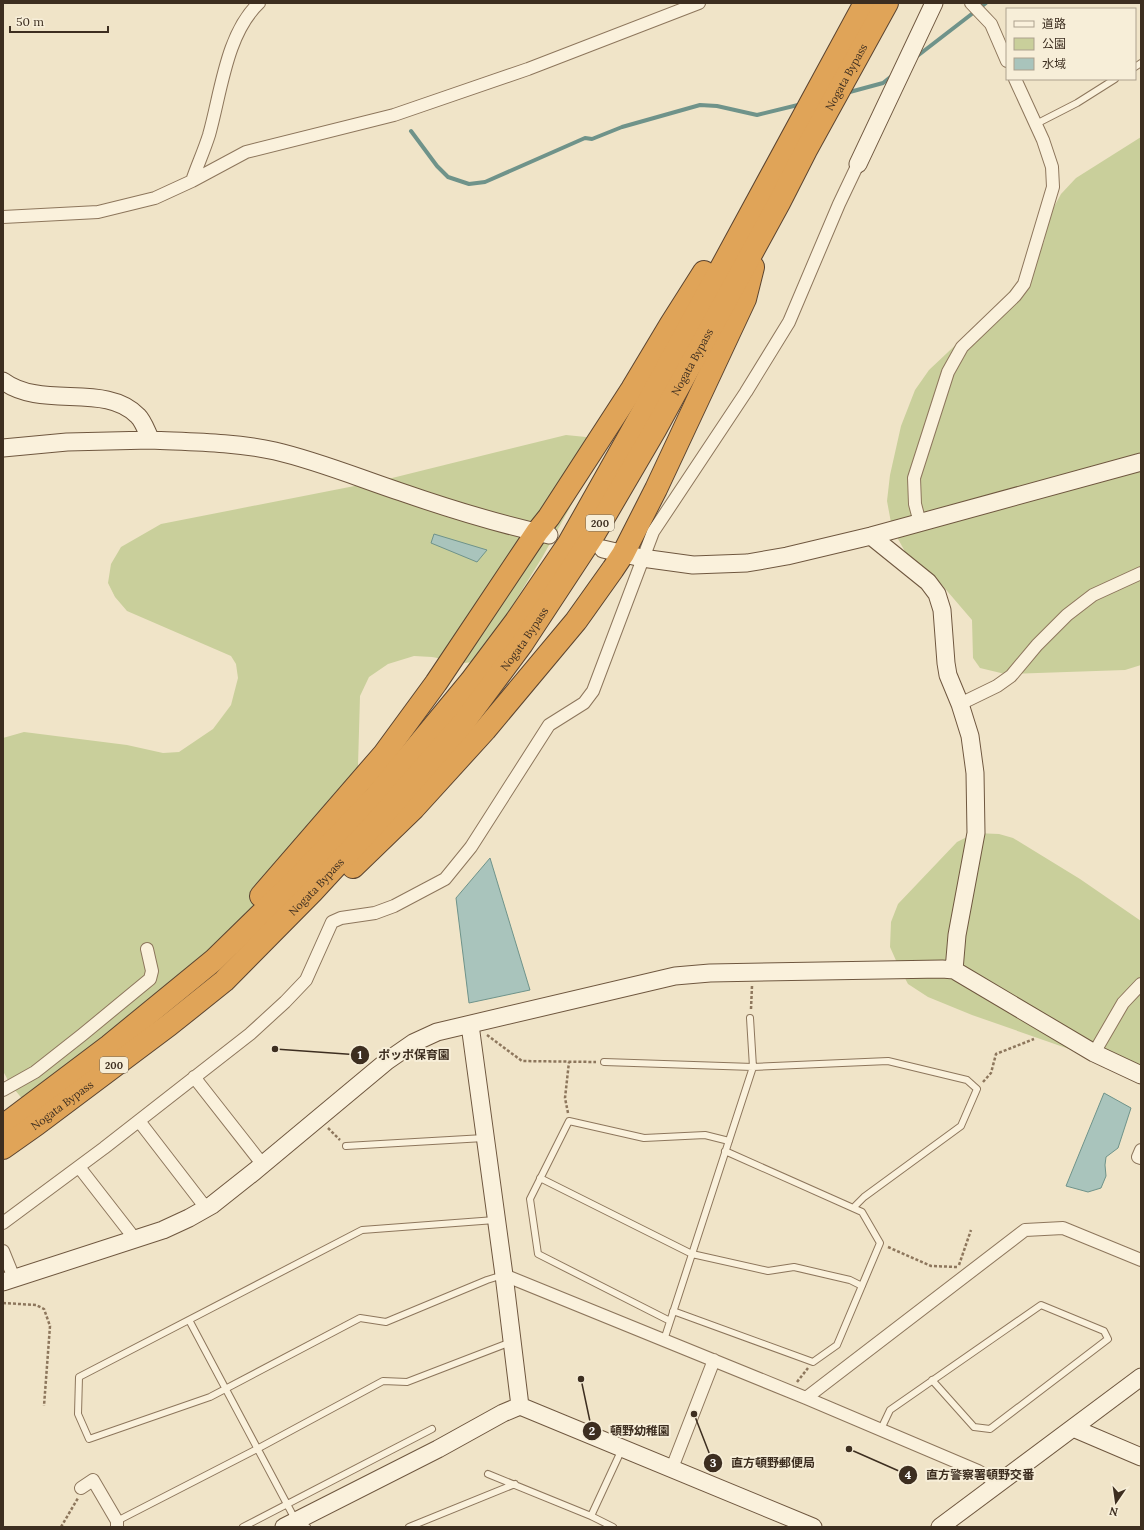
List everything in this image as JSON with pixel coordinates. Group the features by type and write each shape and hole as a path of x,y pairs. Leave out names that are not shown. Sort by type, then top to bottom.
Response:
{"highway":[{"name":"Nogata Bypass","path":"3,1148 37,1124 224,981 312,892 382,816 464,722 522,644 593,536 636,463 750,235 786,151 865,3"},
{"name":"Nogata Bypass","path":"3,1126 109,1046 214,960 298,878 376,796 471,681 516,621 569,542 644,410 750,235 810,143 887,3"},
{"path":"214,960 235,926 384,754 543,534 549,517 632,389 702,274 750,235"},
{"path":"224,981 261,956 414,808 485,730 571,627 623,554 656,490 745,299 750,235"}],"street":[{"path":"192,181 209,137 232,46 243,23 260,3"},
{"path":"3,216 98,212 155,198 192,181 246,152 394,115 528,69 699,3"},
{"path":"3,1223 139,1121 250,1034 285,1002 306,980 332,922 341,918 375,913 394,906 445,879 471,847 549,725 584,703 593,691 623,554 653,532 746,392 789,322 839,204 934,3"},
{"path":"971,3 991,24 1006,59"},
{"path":"920,523 915,504 914,478 948,372 962,347 1015,296 1024,284 1053,188 1052,167 1043,140 1015,80"},
{"path":"3,381 12,388 30,394 108,399 124,405 138,416 151,440"},
{"path":"3,448 67,442 151,440 227,443 304,458 475,516 543,534"},
{"path":"623,554 693,565 747,563 787,556 920,523 1141,462"},
{"path":"871,536 928,582 937,594 942,610 948,675 960,704 970,736 975,774 976,833 957,935 954,970"},
{"path":"960,704 997,686 1011,676 1037,645 1067,615 1093,596 1141,573"},
{"path":"3,1090 35,1072 150,979 152,971 147,949"},
{"path":"3,1251 8,1280 162,1230 189,1218 206,1208 263,1165 387,1061 413,1043 437,1032 477,1029 675,976 710,973 954,970 1094,1053 1141,1075"},
{"path":"1094,1053 1122,1003 1141,984"},
{"path":"477,1029 485,1138 497,1220 520,1406"},
{"path":"194,1077 263,1165"},
{"path":"139,1121 206,1208"},
{"path":"1141,1150 1138,1157 1141,1158"},
{"path":"79,1167 135,1239"},
{"path":"806,1398 1025,1230 1063,1228 1141,1260"},
{"path":"504,1275 881,1429 978,1471 998,1483"},
{"path":"672,1468 714,1360"},
{"path":"940,1527 1141,1377"},
{"path":"296,1525 503,1413 520,1406 813,1527"},
{"path":"1073,1428 1141,1457"},
{"path":"81,1488 93,1480 117,1524"}],"lane":[{"path":"1036,124 1113,80"},
{"path":"664,1340 753,1067 750,1018"},
{"path":"604,1062 753,1067 888,1060 967,1080 977,1089 961,1126 864,1197 853,1208"},
{"path":"670,1321 538,1254 530,1199 569,1121 644,1138 706,1135 729,1141"},
{"path":"346,1146 485,1138"},
{"path":"673,1311 812,1362 837,1345 880,1243 862,1212 725,1151"},
{"path":"540,1178 692,1254 768,1271 794,1266 850,1280 862,1286"},
{"path":"497,1220 362,1230 79,1377 78,1414 89,1439 210,1397 360,1318 386,1322 487,1280 504,1275"},
{"path":"881,1429 890,1410 932,1380 1041,1305 1104,1331 1108,1339 990,1429 974,1426 932,1380"},
{"path":"189,1320 296,1525"},
{"path":"117,1524 383,1381 407,1382 512,1341"},
{"path":"242,1527 432,1429"},
{"path":"591,1516 622,1448"},
{"path":"488,1474 591,1516 613,1527"},
{"path":"409,1527 515,1484"}],"path":[{"path":"750,1018 752,973"},
{"path":"477,1029 522,1061 604,1062"},
{"path":"977,1089 991,1073 996,1054 1034,1039"},
{"path":"569,1062 565,1098 569,1121"},
{"path":"318,1118 346,1146"},
{"path":"880,1243 931,1266 958,1267 971,1230"},
{"path":"3,1303 36,1305 44,1309 50,1326 44,1406"},
{"path":"790,1391 812,1362"},
{"path":"61,1527 81,1494 81,1488"}],"green space":[{"path":"1141,137 1141,665 1125,670 1005,674 980,668 973,658 972,620 942,585 908,557 892,528 887,501 890,475 901,426 915,390 929,370 1000,303 1028,269 1044,242 1049,216 1061,194 1076,178"},
{"path":"566,435 586,437 590,442 589,473 543,556 480,658 474,662 464,663 432,657 414,656 388,664 369,677 360,696 358,766 360,790 313,881 120,1069 24,1101 10,1084 3,1071 3,738 24,732 127,745 163,753 179,752 213,729 231,705 238,678 236,664 231,656 127,611 115,597 108,583 111,564 121,547 161,524 380,481"},
{"path":"975,833 999,834 1013,838 1080,879 1141,921 1141,1070 1095,1058 972,1015 928,997 908,984 890,947 891,922 898,904 957,842"}],"water":[{"path":"434,534 487,550 477,562 431,543"},
{"path":"490,858 530,990 469,1003 456,898"},
{"path":"1104,1093 1131,1108 1118,1148 1106,1157 1106,1176 1101,1188 1088,1192 1066,1186"}],"waterway":[{"path":"916,57 986,3"},
{"path":"846,93 883,83 893,75"},
{"path":"411,131 437,166 448,177 469,184 485,182 585,138 592,139 622,127 700,105 717,106 757,115 802,104"}],"place":[{"name":"ポッポ保育園","path":"275,1049"},
{"name":"頓野幼稚園","path":"581,1379"},
{"name":"直方頓野郵便局","path":"694,1414"},
{"name":"直方警察署頓野交番","path":"849,1449"}]}
